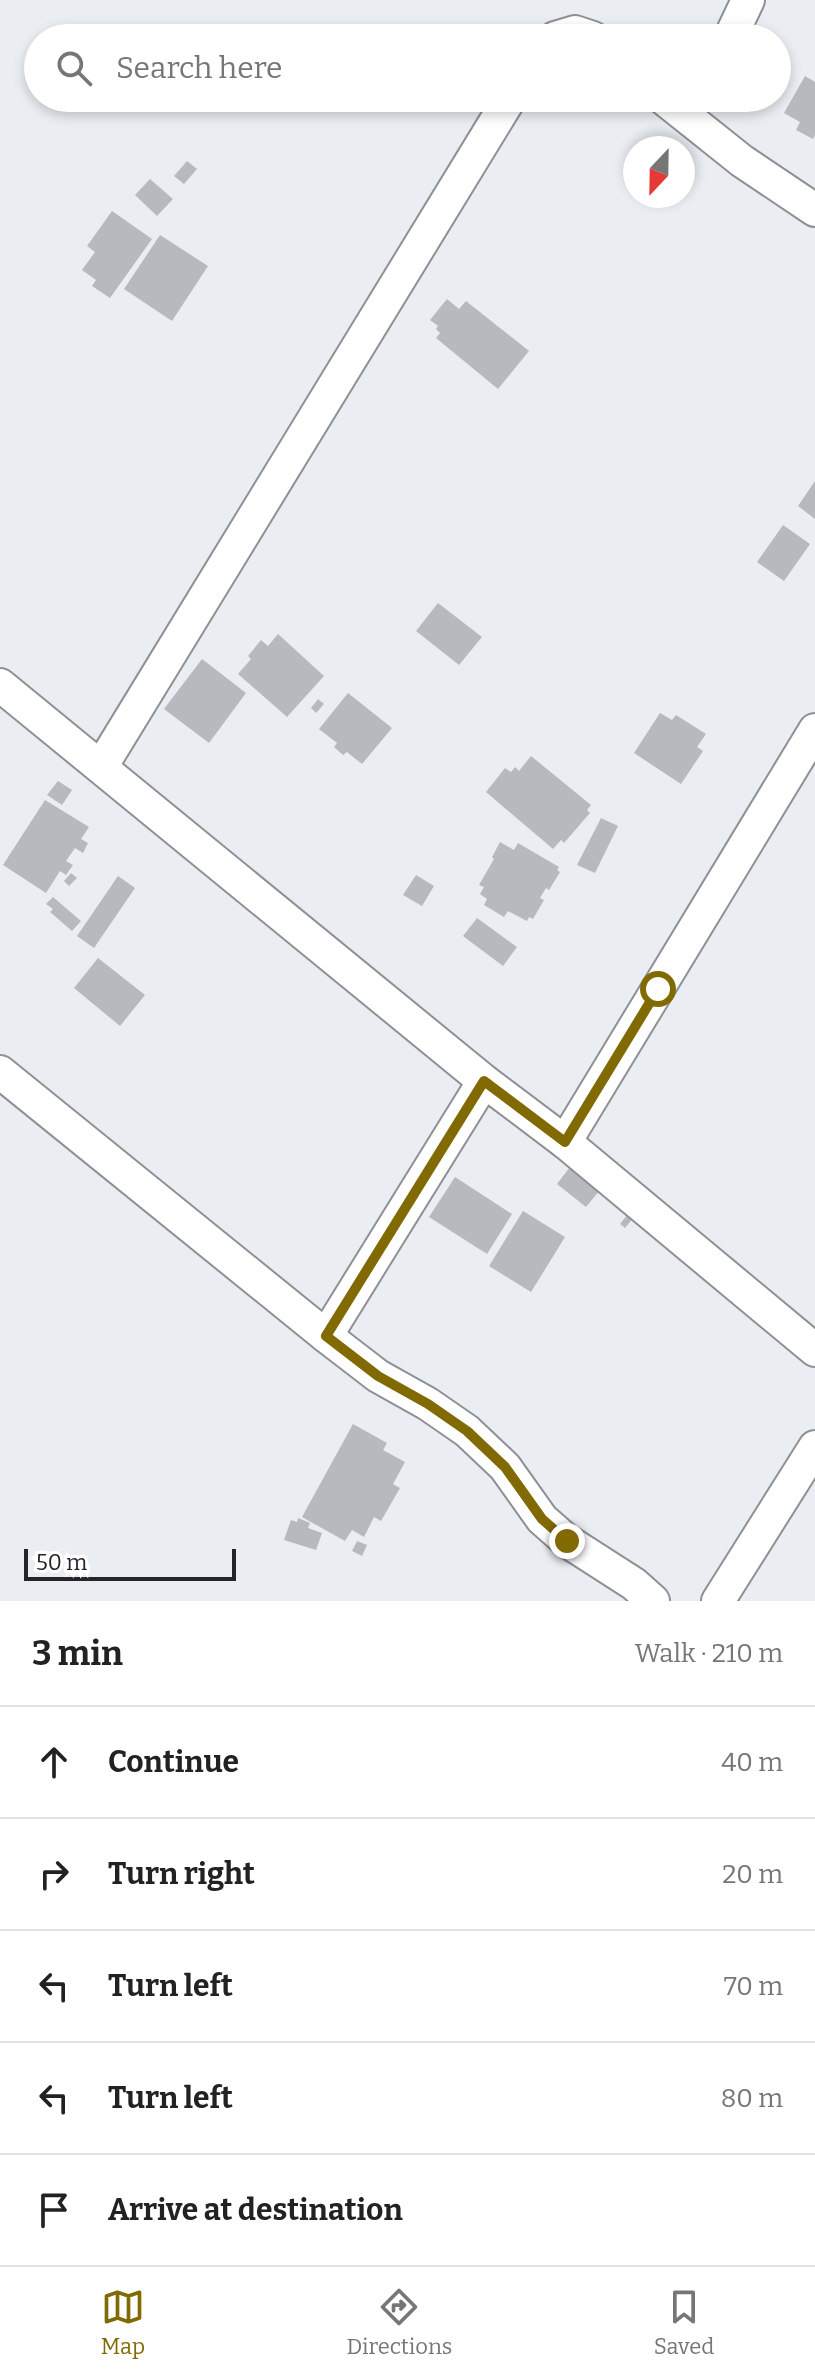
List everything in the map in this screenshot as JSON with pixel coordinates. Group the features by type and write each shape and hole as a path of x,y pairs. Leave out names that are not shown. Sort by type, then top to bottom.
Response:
{"street":[{"path":"737,24 748,0"},
{"path":"101,767 501,112"},
{"path":"699,112 742,161 815,210"},
{"path":"0,685 484,1081 565,1142 815,1350"},
{"path":"565,1142 815,730"},
{"path":"0,1072 378,1376 428,1404 467,1431 505,1467 542,1519 567,1541 634,1584 653,1601"},
{"path":"326,1336 484,1081"},
{"path":"718,1601 815,1447"}],"building":[{"path":"805,76 815,82 813,139 796,130 800,122 784,113 791,112 791,101"},
{"path":"187,161 197,169 184,184 174,176"},
{"path":"150,179 173,199 157,216 135,195"},
{"path":"112,211 152,239 110,298 92,286 96,280 82,270 95,252 87,246"},
{"path":"160,235 208,266 172,321 124,289"},
{"path":"447,299 459,309 466,301 529,351 498,389 436,338 440,333 436,329 438,326 430,320"},
{"path":"815,481 815,519 798,506"},
{"path":"783,525 810,544 784,581 757,562"},
{"path":"438,603 482,637 459,665 416,631"},
{"path":"278,634 324,676 287,717 238,674 261,640 268,646"},
{"path":"202,659 246,693 209,743 164,709"},
{"path":"348,693 392,728 362,764 347,752 343,755 334,747 337,743 319,729"},
{"path":"318,699 324,704 316,713 311,708"},
{"path":"660,713 672,720 676,715 706,734 697,747 703,751 681,784 634,753"},
{"path":"531,756 591,805 587,810 590,813 564,843 561,840 553,849 486,792 505,768 511,772 515,767 519,771"},
{"path":"58,781 72,790 62,805 47,795"},
{"path":"45,800 89,827 81,839 88,843 83,853 75,848 66,861 73,865 66,875 60,871 46,893 3,865"},
{"path":"601,818 618,826 595,873 577,865"},
{"path":"500,842 514,850 518,843 559,867 557,870 560,872 549,890 546,888 540,898 544,900 533,919 529,917 527,921 508,911 504,917 484,905 487,899 480,894 484,887 479,885"},
{"path":"71,873 77,878 69,886 64,881"},
{"path":"416,875 434,886 422,906 403,895"},
{"path":"118,876 135,888 94,948 77,936"},
{"path":"53,897 81,921 72,931 50,912 53,909 46,904"},
{"path":"477,918 517,947 503,966 463,936"},
{"path":"98,958 145,995 120,1026 74,988"},
{"path":"570,1167 600,1190 586,1207 557,1184"},
{"path":"455,1177 512,1214 487,1254 429,1217"},
{"path":"523,1211 565,1237 531,1292 489,1266"},
{"path":"628,1214 634,1217 625,1228 620,1224"},
{"path":"353,1424 387,1443 383,1450 405,1462 393,1484 400,1488 381,1521 374,1517 364,1537 352,1530 345,1541 302,1517"},
{"path":"298,1518 310,1523 308,1528 322,1533 316,1550 284,1540 291,1520 297,1522"},
{"path":"357,1541 367,1545 362,1556 352,1551"}],"route":[{"path":"567,1541 542,1519 505,1467 467,1431 428,1404 378,1376 326,1336 484,1081 565,1142 658,989"}]}
